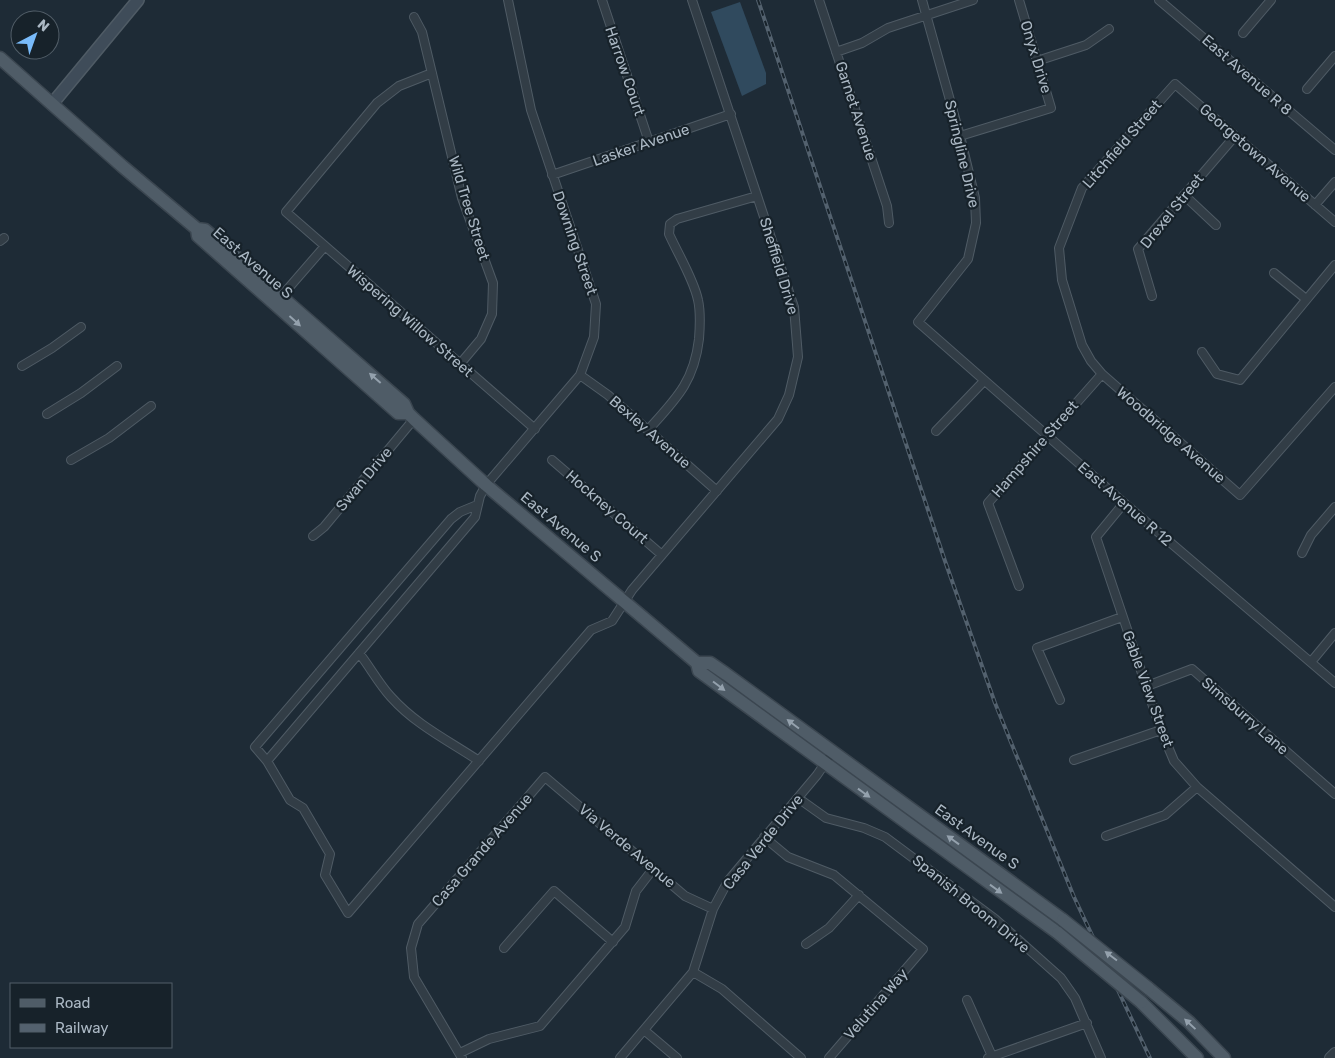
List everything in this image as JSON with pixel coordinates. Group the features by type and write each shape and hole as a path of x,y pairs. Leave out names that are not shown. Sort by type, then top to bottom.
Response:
{"main road":[{"path":"52,104 138,0"},
{"name":"East Avenue S","path":"0,58 122,166 197,229 204,230 404,404 411,416 486,485 697,663 699,672 1058,934 1141,1002 1197,1058"},
{"name":"East Avenue S","path":"197,229 198,236 398,413 411,416"},
{"name":"East Avenue S","path":"697,663 710,663 726,674 1063,920 1189,1022 1224,1058"}],"street":[{"name":"Downing Street","path":"267,761 475,516 486,485 580,375 594,337 596,304 531,110 508,0"},
{"name":"Harrow Court","path":"602,0 649,142"},
{"name":"Sheffield Drive","path":"267,761 290,800 303,808 330,854 325,875 348,914 591,630 612,621 632,590 778,419 789,395 798,357 794,307 692,0"},
{"name":"Garnet Avenue","path":"819,0 887,206 889,223"},
{"name":"Springline Drive","path":"918,322 968,259 976,223 974,198 960,136 922,0"},
{"path":"836,52 862,43 888,28 973,0"},
{"name":"Onyx Drive","path":"960,136 1051,108 1019,0"},
{"name":"East Avenue R 8","path":"1159,0 1335,150"},
{"path":"1243,33 1271,0"},
{"name":"Wild Tree Street","path":"414,17 422,32 462,198 493,283 492,314 481,340 460,364"},
{"path":"1038,61 1086,45 1109,29"},
{"path":"1307,89 1335,56"},
{"name":"Wispering Willow Street","path":"432,73 399,86 377,103 286,212 534,429"},
{"name":"Georgetown Avenue","path":"1174,84 1335,222"},
{"name":"Litchfield Street","path":"1102,374 1091,361 1082,345 1062,280 1059,248 1078,194 1174,84"},
{"name":"Lasker Avenue","path":"552,175 731,114"},
{"name":"Drexel Street","path":"1152,296 1138,249 1235,136"},
{"path":"1315,205 1335,182"},
{"path":"1184,195 1216,224"},
{"path":"648,430 684,388 695,367 698,347 700,321 698,299 669,234 670,224 677,219 757,196"},
{"path":"237,271 253,277 278,298 282,297 325,246"},
{"path":"1202,352 1217,374 1240,380 1335,265"},
{"path":"1274,273 1306,300"},
{"name":"East Avenue R 12","path":"918,322 1124,503 1335,683"},
{"path":"22,366 82,327"},
{"path":"47,414 81,393 117,366"},
{"name":"Hampshire Street","path":"1019,586 988,502 1102,374"},
{"name":"Woodbridge Avenue","path":"1102,374 1240,495 1335,387"},
{"name":"Bexley Avenue","path":"580,375 608,395 717,491"},
{"path":"936,431 984,381"},
{"path":"71,460 109,438 151,406"},
{"name":"Swan Drive","path":"313,536 324,527 411,416"},
{"name":"Hockney Court","path":"552,460 662,555"},
{"name":"Gable View Street","path":"1124,503 1096,537 1161,730 1174,761 1196,787 1335,907"},
{"path":"267,761 255,747 451,520 460,512 478,505"},
{"path":"1302,553 1311,535 1335,507"},
{"path":"1060,700 1037,648 1122,617"},
{"path":"1311,662 1335,633"},
{"path":"359,653 391,697 435,735 450,742 479,761"},
{"name":"Simsburry Lane","path":"1147,686 1192,670 1335,794"},
{"path":"1074,760 1161,730"},
{"name":"Casa Verde Drive","path":"620,1058 693,972 713,909 728,881 798,798 832,753"},
{"name":"Via Verde Avenue","path":"545,776 686,896 713,909"},
{"name":"Casa Grande Avenue","path":"461,1056 414,977 411,948 418,924 545,776"},
{"path":"1106,836 1165,815 1196,787"},
{"name":"Spanish Broom Drive","path":"798,798 826,818 864,828 885,837 995,919 1061,978 1074,998 1101,1058"},
{"path":"764,837 788,857 834,875 859,895 829,928 806,944"},
{"path":"461,1056 488,1039 540,1026 625,927 636,891 653,869"},
{"path":"504,948 554,891 613,942"},
{"name":"Velutina Way","path":"829,1058 923,949 859,895"},
{"path":"693,972 722,989 801,1058"},
{"path":"967,1000 990,1057 1086,1023"},
{"path":"644,1030 677,1058"},
{"path":"1330,1058 1335,1053"}],"water":[{"path":"740,2 766,73 766,84 742,96 711,12"}],"railway":[{"path":"758,0 945,561 995,703 1074,897 1150,1058"}]}
